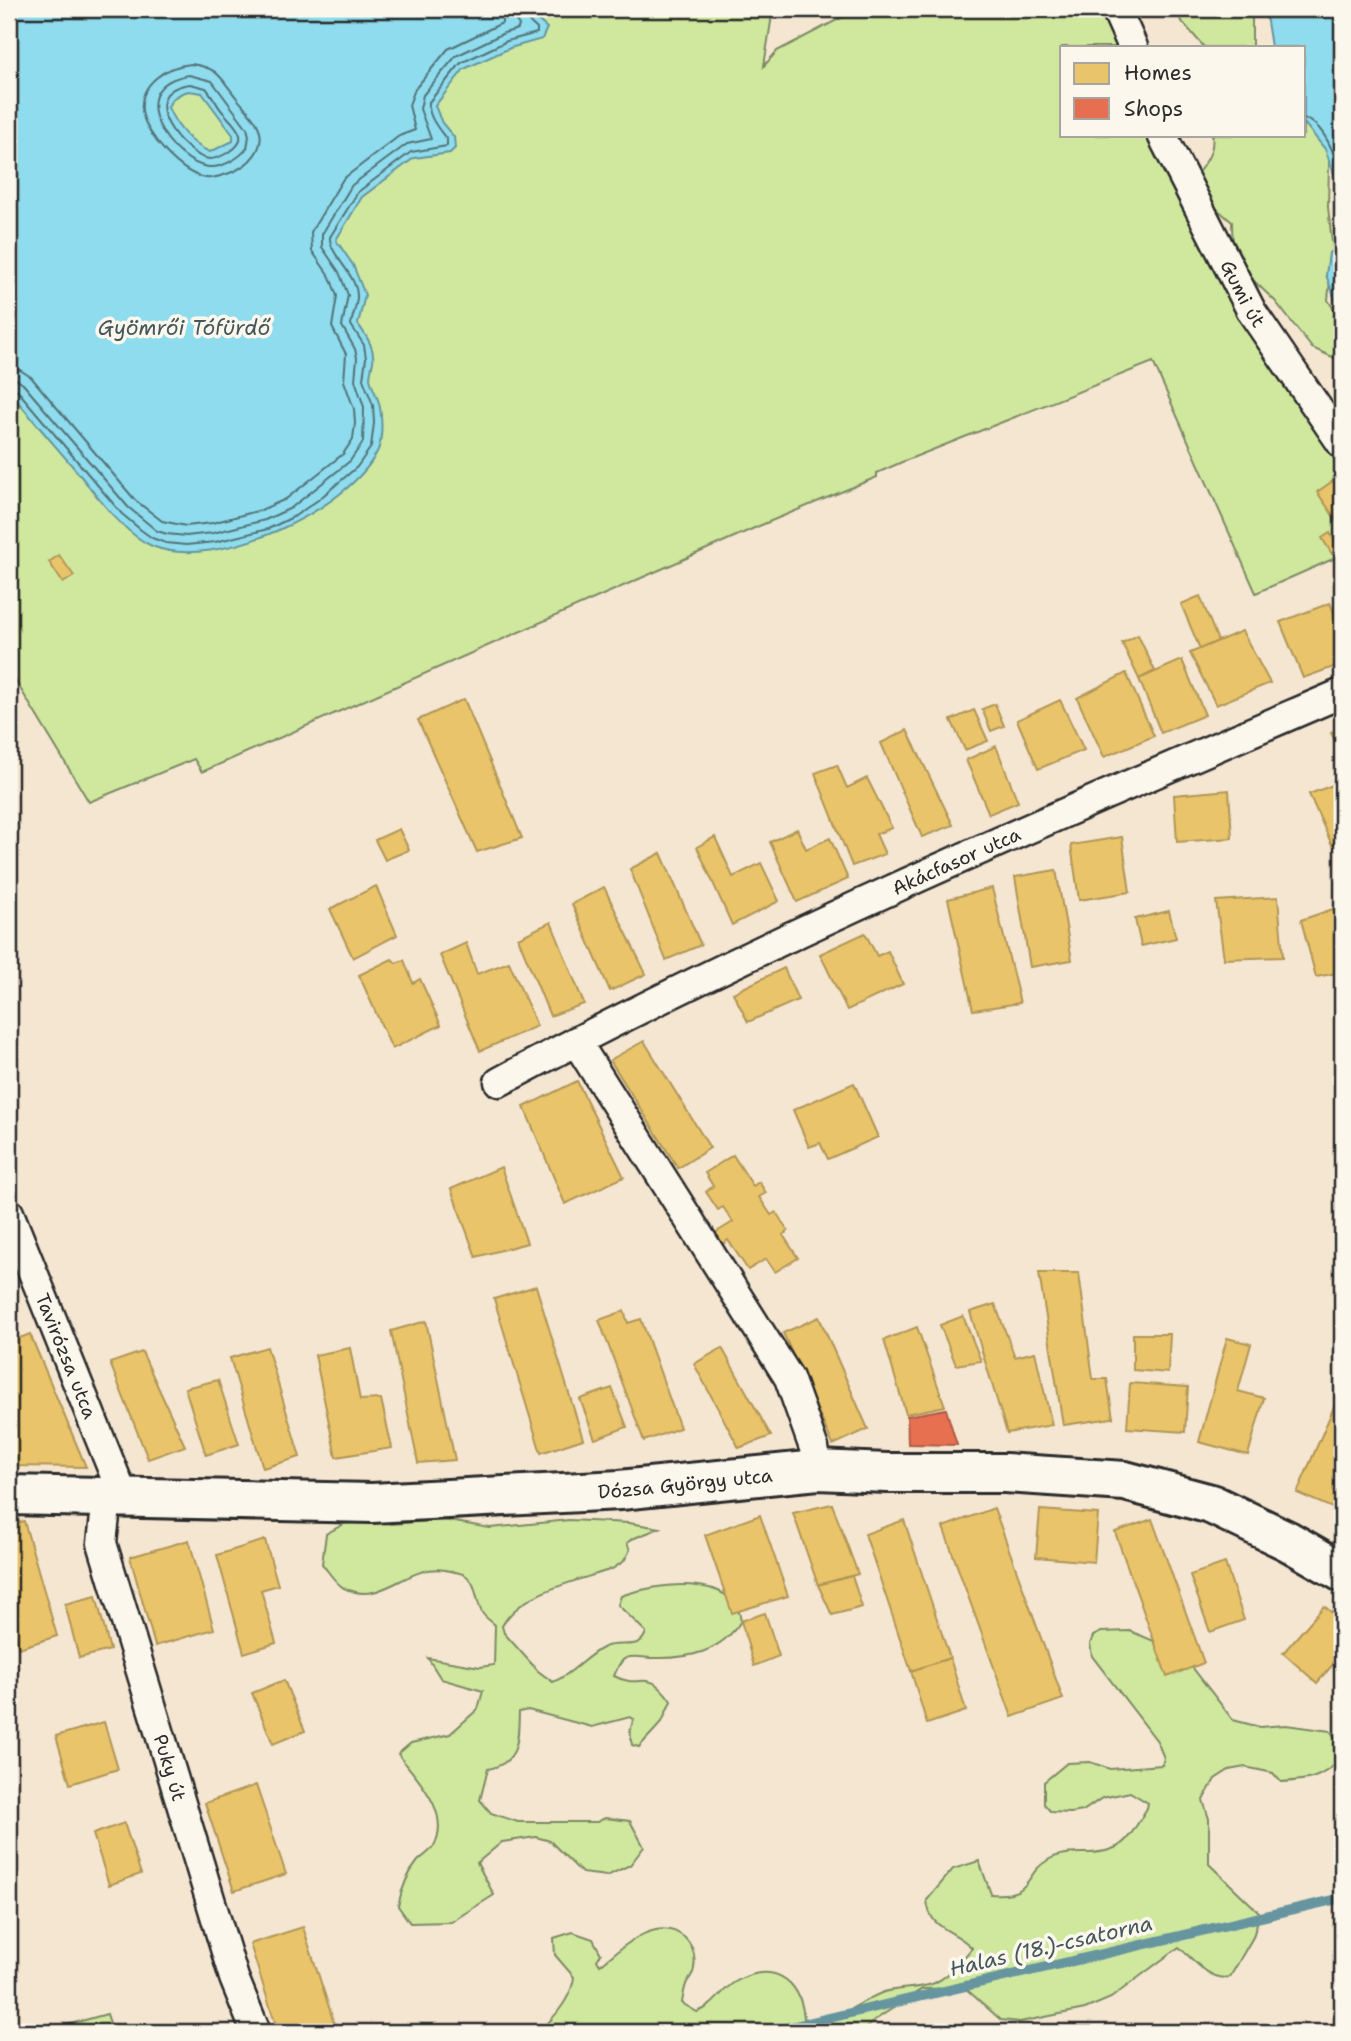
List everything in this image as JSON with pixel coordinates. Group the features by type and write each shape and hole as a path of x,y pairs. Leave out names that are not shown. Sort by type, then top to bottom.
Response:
{"main road":[{"name":"Dózsa György utca","path":"9,1495 372,1503 620,1490 818,1470 1005,1473 1125,1481 1211,1504 1288,1541 1342,1572"}],"street":[{"path":"1116,9 1133,46"},
{"name":"Gumi út","path":"1163,136 1252,312 1342,444"},
{"name":"Akácfasor utca","path":"499,1082 576,1041 948,862 1342,693"},
{"path":"576,1041 789,1378 814,1448 818,1470"},
{"name":"Tavirózsa utca","path":"9,1213 116,1498"},
{"name":"Puky út","path":"116,1498 102,1543 234,1978 256,2032"}],"green space":[{"path":"9,9 773,9 764,66 777,51 858,9 1116,9 1133,46 1060,46 1060,136 1162,136 1249,321 1342,472 1342,555 1256,593 1153,362 902,462 877,473 877,477 759,526 202,772 194,759 89,802 9,670"},
{"path":"1171,9 1252,9 1252,46 1203,46"},
{"path":"1306,91 1330,123 1328,207 1333,251 1328,300 1342,322 1342,354 1337,359 1312,348 1275,301 1233,261 1232,222 1203,197 1191,179 1207,159 1212,136 1306,136"},
{"path":"386,1520 391,1524 443,1520 490,1528 569,1520 629,1523 660,1528 627,1543 630,1550 624,1561 612,1569 536,1596 522,1604 502,1626 504,1633 538,1671 553,1682 604,1647 634,1644 643,1638 646,1632 618,1605 621,1596 672,1585 691,1585 724,1594 735,1605 741,1621 733,1632 714,1647 680,1657 629,1657 620,1663 614,1676 624,1680 650,1681 663,1690 671,1701 662,1722 639,1747 632,1745 630,1730 634,1719 630,1717 592,1727 528,1710 519,1712 517,1740 512,1755 498,1766 488,1769 480,1800 491,1813 518,1822 597,1822 605,1818 630,1821 644,1847 630,1865 607,1876 582,1873 550,1841 536,1837 502,1842 477,1863 494,1895 451,1922 410,1923 398,1906 399,1900 414,1866 434,1846 438,1821 430,1796 398,1754 411,1743 450,1734 478,1709 483,1691 441,1679 428,1658 480,1667 494,1665 495,1625 483,1614 469,1578 460,1573 435,1569 421,1572 372,1592 358,1593 338,1584 322,1564 326,1534 344,1524"},
{"path":"1130,1631 1166,1646 1192,1667 1233,1720 1260,1727 1286,1725 1330,1731 1342,1746 1342,1759 1314,1777 1281,1782 1273,1773 1245,1767 1229,1770 1215,1779 1203,1800 1209,1819 1209,1864 1260,1913 1253,1937 1230,1977 1223,1978 1209,1973 1179,1947 1111,1998 1085,2009 1020,2022 1001,2020 965,1988 922,1989 875,2020 863,2032 498,2032 498,2029 545,2026 559,2010 570,1991 574,1977 555,1955 554,1938 573,1932 593,1939 601,1954 597,1960 600,1965 629,1942 652,1931 674,1931 685,1938 692,1948 695,1964 685,1987 682,2003 697,2012 703,2010 735,1982 761,1973 782,1977 790,1983 797,1993 804,2018 814,2020 834,2017 884,1992 926,1986 938,1981 954,1969 972,1948 938,1924 929,1910 927,1900 953,1869 979,1861 991,1894 1015,1892 1022,1889 1034,1872 1052,1858 1105,1851 1122,1844 1147,1808 1148,1803 1130,1792 1102,1798 1083,1811 1071,1813 1051,1812 1044,1804 1044,1782 1067,1763 1090,1762 1110,1769 1162,1765 1164,1758 1157,1741 1092,1656 1090,1644 1093,1636 1101,1632"},
{"path":"107,2014 113,2032 41,2032"}],"water":[{"name":"Gyömrői Tófürdő","path":"9,9 525,9 547,28 542,39 510,48 464,69 435,106 442,123 454,137 455,148 450,153 414,158 362,197 336,240 353,265 365,295 358,324 373,351 370,378 380,408 380,445 363,472 340,494 311,514 244,543 210,550 179,552 152,546 130,532 110,512 9,391","holes":["182,93 202,93 233,135 233,141 210,152 185,134 168,107 174,98"]},
{"path":"1265,9 1342,9 1342,196 1325,149 1306,125 1306,46 1271,46"},
{"path":"1342,246 1342,318 1326,275 1329,253"}],"building: Homes":[{"path":"1340,476 1342,522 1339,524 1317,492"},
{"path":"1330,533 1340,550 1332,554 1322,538"},
{"path":"59,555 74,576 63,583 49,562"},
{"path":"1200,596 1218,641 1200,649 1181,604"},
{"path":"1330,603 1342,630 1342,664 1303,678 1280,622"},
{"path":"1242,631 1270,683 1216,705 1190,653"},
{"path":"1138,635 1155,671 1139,679 1122,643"},
{"path":"1182,660 1205,715 1161,733 1139,679"},
{"path":"1126,673 1154,736 1104,757 1077,698"},
{"path":"464,699 522,838 477,852 418,720"},
{"path":"1060,700 1084,750 1038,769 1017,720"},
{"path":"995,704 1004,726 991,731 982,709"},
{"path":"974,710 988,741 965,750 951,720"},
{"path":"1342,727 1342,754 1331,733"},
{"path":"907,730 953,825 922,837 881,743"},
{"path":"996,746 1018,802 989,814 966,760"},
{"path":"837,765 847,788 867,778 892,828 876,834 885,854 852,866 815,773"},
{"path":"1338,783 1342,792 1342,840 1332,845 1309,794"},
{"path":"1229,790 1232,838 1177,842 1174,795"},
{"path":"399,829 409,850 385,860 375,840"},
{"path":"797,829 806,849 830,838 848,879 797,902 770,842"},
{"path":"715,837 733,877 761,863 779,901 732,925 697,847"},
{"path":"1122,837 1130,892 1079,900 1071,845"},
{"path":"661,853 701,945 666,960 630,869"},
{"path":"1056,870 1072,960 1030,967 1015,877"},
{"path":"376,886 397,935 353,958 330,909"},
{"path":"604,887 646,974 610,991 572,904"},
{"path":"992,888 1020,1003 973,1010 948,899"},
{"path":"1278,897 1283,957 1224,959 1216,901"},
{"path":"1342,906 1342,972 1316,977 1301,920"},
{"path":"1169,911 1176,938 1141,946 1135,919"},
{"path":"551,922 584,1004 550,1016 518,938"},
{"path":"865,933 877,956 888,951 903,984 847,1010 820,954"},
{"path":"466,943 477,974 509,962 537,1026 480,1051 440,955"},
{"path":"392,959 396,963 404,960 413,983 420,979 441,1025 392,1049 359,975"},
{"path":"784,968 798,1000 748,1022 733,993"},
{"path":"644,1041 710,1148 678,1168 610,1060"},
{"path":"577,1081 624,1177 565,1204 524,1107"},
{"path":"854,1083 878,1137 828,1159 820,1143 809,1147 793,1110"},
{"path":"733,1155 753,1186 759,1182 766,1193 759,1197 771,1215 776,1212 788,1231 783,1235 798,1258 775,1272 766,1259 748,1270 728,1240 723,1244 715,1233 733,1222 723,1207 718,1210 706,1192 713,1186 705,1173"},
{"path":"501,1167 527,1243 476,1257 451,1189"},
{"path":"1039,1273 1079,1273 1093,1379 1107,1379 1113,1418 1063,1425"},
{"path":"536,1286 583,1439 541,1453 494,1299"},
{"path":"995,1304 1015,1357 1035,1352 1052,1425 1007,1433 970,1312"},
{"path":"624,1311 628,1323 641,1319 680,1428 644,1441 599,1320"},
{"path":"963,1316 981,1361 956,1365 940,1325"},
{"path":"819,1317 868,1429 833,1445 783,1333"},
{"path":"426,1321 455,1460 418,1463 391,1331"},
{"path":"917,1327 945,1406 906,1414 884,1340"},
{"path":"30,1334 86,1467 12,1466 9,1458 9,1342"},
{"path":"1133,1334 1170,1334 1168,1373 1133,1370"},
{"path":"1227,1338 1251,1344 1238,1391 1264,1398 1248,1455 1199,1442"},
{"path":"267,1347 300,1457 263,1468 230,1358"},
{"path":"350,1348 360,1400 381,1399 392,1448 336,1457 315,1355"},
{"path":"722,1348 771,1436 739,1448 694,1364"},
{"path":"142,1352 185,1446 148,1459 110,1363"},
{"path":"218,1380 239,1444 206,1455 185,1388"},
{"path":"1130,1383 1188,1387 1185,1432 1127,1428"},
{"path":"612,1388 627,1427 595,1439 580,1399"},
{"path":"1339,1395 1342,1397 1342,1497 1337,1510 1297,1493"},
{"path":"832,1504 858,1574 818,1585 793,1513"},
{"path":"994,1508 1063,1699 1012,1717 943,1527"},
{"path":"1040,1510 1098,1514 1094,1562 1036,1557"},
{"path":"760,1515 788,1596 732,1613 705,1535"},
{"path":"1152,1519 1204,1663 1167,1677 1115,1532"},
{"path":"904,1520 950,1658 911,1671 865,1534"},
{"path":"24,1521 57,1636 19,1648 9,1613 9,1525"},
{"path":"189,1540 214,1629 155,1646 130,1557"},
{"path":"265,1540 278,1585 261,1590 276,1643 244,1653 217,1555"},
{"path":"1225,1563 1244,1620 1210,1632 1190,1575"},
{"path":"852,1576 862,1607 832,1615 818,1585"},
{"path":"96,1596 110,1650 79,1658 65,1604"},
{"path":"1324,1606 1342,1621 1342,1654 1317,1683 1283,1653"},
{"path":"765,1613 779,1656 754,1666 741,1621"},
{"path":"950,1658 966,1711 927,1724 911,1671"},
{"path":"284,1680 305,1731 273,1744 252,1693"},
{"path":"104,1722 118,1769 70,1784 56,1736"},
{"path":"256,1785 286,1874 234,1891 205,1803"},
{"path":"124,1823 141,1874 109,1885 93,1834"},
{"path":"303,1927 337,2032 278,2032 250,1944"}],"building: Shops":[{"path":"946,1409 957,1445 908,1444 907,1416"}],"waterway":[{"name":"Halas (18.)-csatorna","path":"769,2032 1342,1898"}]}
